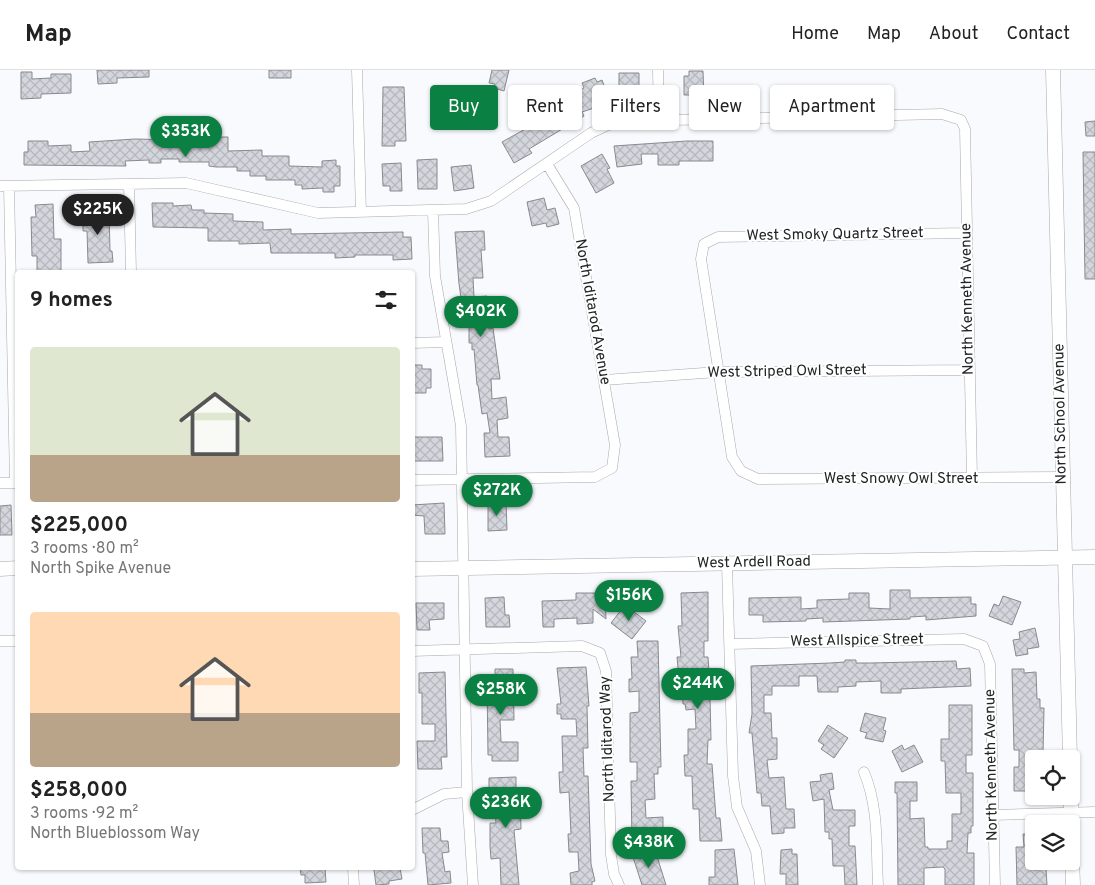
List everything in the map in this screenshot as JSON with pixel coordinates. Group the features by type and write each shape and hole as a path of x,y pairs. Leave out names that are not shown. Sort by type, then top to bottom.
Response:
{"street":[{"path":"357,70 361,212"},
{"path":"658,70 658,85"},
{"name":"North School Avenue","path":"1053,70 1070,750"},
{"name":"North Kenneth Avenue","path":"679,120 942,114 961,120 965,129 972,478"},
{"path":"15,458 4,186 186,182 318,212 466,209 491,201 597,130"},
{"name":"North Iditarod Avenue","path":"462,479 595,477 612,468 615,445 574,208 547,164"},
{"path":"129,184 131,270"},
{"path":"433,210 435,276 461,426 467,792 473,885"},
{"name":"West Smoky Quartz Street","path":"718,372 701,259 704,244 718,237 967,233"},
{"path":"415,343 445,342"},
{"name":"West Striped Owl Street","path":"604,380 718,372 970,370"},
{"name":"West Snowy Owl Street","path":"718,372 732,457 741,471 758,479 1063,477"},
{"path":"415,480 462,479"},
{"path":"0,483 15,483"},
{"name":"West Ardell Road","path":"415,569 1095,557"},
{"path":"728,564 733,776 737,807 756,851 760,885"},
{"path":"0,569 15,568"},
{"name":"West Allspice Street","path":"730,644 964,639 983,646"},
{"path":"0,641 15,641"},
{"name":"North Iditarod Way","path":"466,649 582,646 600,653 606,671 611,855 614,874 619,885"},
{"name":"North Kenneth Avenue","path":"983,646 990,664 995,885"},
{"path":"415,652 466,649"},
{"path":"864,772 871,789 875,810 878,885"},
{"path":"415,808 444,794 467,792"},
{"path":"1080,816 1095,812"},
{"path":"994,815 1025,816"},
{"path":"352,870 354,885"},
{"path":"1072,870 1073,885"}],"building":[{"path":"97,70 149,70 149,77 117,78 117,83 98,84"},
{"path":"269,70 291,70 291,78 269,78"},
{"path":"492,70 509,70 504,91 498,89 498,85 489,83"},
{"path":"689,71 703,71 704,85 689,85 689,95 684,95 684,76 689,76"},
{"path":"21,72 32,72 32,79 51,78 51,74 71,74 71,93 41,94 41,98 21,99"},
{"path":"619,73 639,73 639,85 619,85"},
{"path":"595,78 597,82 602,80 604,85 592,85 592,109 582,112 582,89 584,88 582,83"},
{"path":"383,87 404,87 406,141 395,141 395,146 382,146"},
{"path":"1095,121 1095,136 1086,136 1085,122"},
{"path":"524,130 561,130 529,149 532,153 514,163 502,142"},
{"path":"179,133 198,133 198,137 228,137 228,151 262,150 262,156 289,156 289,166 322,167 322,161 336,160 336,166 340,166 340,186 334,186 334,192 323,192 323,188 302,189 302,185 295,185 295,180 266,180 266,176 250,176 250,171 237,171 237,167 209,166 209,162 179,162 179,159 161,159 161,163 149,163 149,160 125,161 126,166 24,165 24,152 28,152 28,141 48,141 48,146 71,145 71,152 90,151 89,142 135,139 179,140"},
{"path":"713,141 713,161 679,161 679,165 658,165 658,154 641,154 642,164 617,167 614,146"},
{"path":"1083,152 1095,152 1095,279 1085,279"},
{"path":"602,154 610,168 607,169 614,183 596,193 581,166"},
{"path":"437,159 437,189 418,189 417,160"},
{"path":"401,163 402,191 390,191 390,186 383,186 382,164"},
{"path":"471,165 474,188 454,191 451,167"},
{"path":"544,198 547,210 555,208 559,224 547,227 546,223 532,226 527,202"},
{"path":"152,203 173,203 173,206 191,205 192,210 204,210 204,213 233,214 233,221 263,222 263,230 291,229 291,234 403,232 403,237 411,237 412,259 393,260 393,255 355,255 355,257 335,258 335,253 271,253 270,243 239,244 239,241 208,241 208,228 153,227"},
{"path":"53,204 54,239 61,239 61,270 37,270 37,256 32,256 31,217 36,217 35,205"},
{"path":"109,210 110,251 112,251 113,262 88,263 87,231 83,231 83,211"},
{"path":"484,231 485,250 481,250 483,278 473,278 474,297 487,296 489,329 493,328 500,379 491,379 492,399 506,397 508,418 497,420 498,437 509,437 510,456 485,457 484,433 490,433 487,413 482,414 474,349 472,350 472,343 469,343 469,311 463,311 459,284 455,232"},
{"path":"415,365 422,365 422,369 431,369 431,388 426,388 426,393 415,393"},
{"path":"415,437 442,437 443,461 415,461"},
{"path":"506,501 507,530 488,531 488,505"},
{"path":"444,503 445,534 425,534 424,516 415,515 415,505"},
{"path":"11,505 12,535 0,535 0,506"},
{"path":"890,590 910,590 910,598 971,597 971,604 976,604 976,616 926,620 926,616 910,617 910,619 823,622 823,618 806,619 806,621 763,622 763,615 749,615 749,598 801,597 801,609 817,608 817,600 849,599 849,593 869,593 869,608 890,609"},
{"path":"708,592 708,641 704,641 704,657 708,657 709,672 702,672 703,690 708,690 710,697 711,740 708,740 707,764 712,764 716,818 720,818 722,841 700,841 699,809 693,809 692,776 685,776 684,755 688,755 688,729 696,729 695,709 686,710 685,704 683,704 682,678 679,678 677,657 681,657 678,626 682,626 681,593"},
{"path":"576,593 597,593 597,596 605,596 606,619 593,609 593,623 577,624 577,618 554,619 554,627 543,627 542,601 576,600"},
{"path":"1003,596 1021,602 1012,625 989,616 994,604 999,606"},
{"path":"504,597 505,615 509,615 510,627 486,627 485,598"},
{"path":"416,603 444,603 444,619 429,620 430,630 417,630"},
{"path":"625,605 646,621 632,639 611,623"},
{"path":"1035,628 1039,647 1027,649 1028,654 1016,656 1013,640 1020,639 1019,632"},
{"path":"637,641 658,641 661,767 658,767 658,774 654,774 655,799 645,800 646,818 663,817 663,833 658,834 658,843 632,843 631,781 637,781 637,762 630,762 630,713 639,712 639,691 629,692 629,679 632,679 631,657 638,657"},
{"path":"845,660 856,660 856,663 956,661 957,669 970,668 971,686 901,689 901,693 881,693 881,681 856,682 856,686 838,687 838,692 818,692 817,676 799,676 799,686 772,686 772,695 764,695 764,713 771,713 772,738 777,738 777,759 767,760 769,778 784,777 786,809 794,809 795,828 784,828 784,833 772,834 770,806 762,806 761,793 757,793 752,733 749,733 752,714 751,666 830,663 845,662"},
{"path":"586,667 589,706 587,706 588,748 583,748 584,776 588,776 591,864 595,881 592,882 592,885 571,885 570,873 579,871 578,852 569,852 568,834 571,834 569,792 560,793 559,772 563,772 562,736 577,736 576,719 561,719 561,714 557,714 557,704 561,704 557,668"},
{"path":"495,669 513,669 514,720 500,720 501,742 518,742 518,761 492,761 492,755 488,755 487,683 495,683"},
{"path":"1012,669 1024,669 1024,673 1036,672 1037,699 1040,699 1040,708 1044,708 1043,750 1025,750 1025,791 1014,791 1014,767 1019,767 1019,750 1014,750"},
{"path":"445,672 447,757 441,757 442,769 418,769 417,741 435,741 435,724 422,724 422,693 419,693 419,673"},
{"path":"949,705 972,705 972,755 966,755 966,773 973,773 973,826 971,826 971,833 968,833 967,853 974,853 974,885 945,885 945,869 943,867 924,868 924,885 898,885 897,793 895,793 895,782 917,782 917,801 910,801 910,819 924,818 925,847 928,847 928,849 947,849 947,841 952,841 952,814 961,814 961,793 946,793 945,761 941,761 941,739 949,739"},
{"path":"865,713 886,718 883,730 886,731 883,742 865,738 867,733 860,731"},
{"path":"828,725 848,738 834,758 821,749 824,745 818,741"},
{"path":"902,745 904,750 914,745 923,762 902,772 892,751"},
{"path":"832,773 834,789 829,790 833,810 855,810 855,826 849,826 849,846 855,846 857,885 845,885 844,866 833,866 832,839 829,839 829,832 825,832 824,799 813,801 810,782 821,781 820,775"},
{"path":"516,777 516,798 520,797 521,829 514,830 519,885 501,885 500,858 491,859 490,846 490,823 496,823 495,811 499,811 499,790 489,790 489,778"},
{"path":"422,828 440,828 441,841 448,841 449,852 442,853 445,872 450,871 451,883 428,885 425,853 423,853"},
{"path":"1023,834 1025,834 1025,870 1046,870 1047,885 1017,885 1016,847 1024,847"},
{"path":"734,849 738,885 709,885 709,877 715,877 715,850"},
{"path":"792,849 792,854 797,854 798,885 786,885 786,874 780,874 781,850"},
{"path":"655,850 666,885 642,885 633,857"},
{"path":"300,870 325,870 326,882 305,883 305,875 301,875"},
{"path":"374,870 400,870 402,879 389,881 389,884 376,885"}]}
